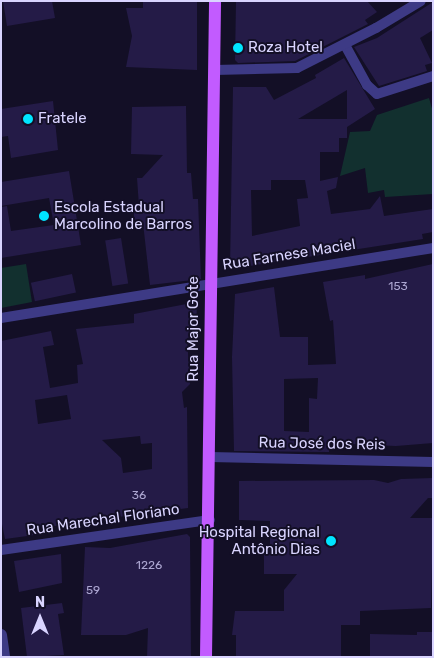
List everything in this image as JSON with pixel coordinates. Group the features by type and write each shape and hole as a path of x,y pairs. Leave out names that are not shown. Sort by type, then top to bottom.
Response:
{"main road":[{"name":"Rua Major Gote","path":"206,657 210,520 210,283 215,1"}],"street":[{"path":"214,70 297,68 345,45 421,1"},
{"path":"345,45 367,85 377,94 433,76"},
{"name":"Rua Farnese Maciel","path":"1,318 433,248"},
{"name":"Rua José dos Reis","path":"210,457 433,462"},
{"name":"Rua Marechal Floriano","path":"1,550 210,520"},
{"path":"1,635 4,657"}],"green space":[{"path":"429,98 433,112 433,194 385,197 384,190 368,193 365,168 340,176 350,132 370,131 377,115"},
{"path":"26,264 32,302 1,308 1,268"}],"building":[{"path":"3,1 52,1 55,18 7,26"},
{"path":"143,1 197,1 197,70 126,67 132,36 126,8 143,8"},
{"path":"236,1 367,1 377,12 365,20 368,24 295,61 238,63 235,60"},
{"path":"433,2 433,30 420,38 432,63 425,65 427,71 379,86 354,47 377,38"},
{"path":"344,58 375,109 347,127 347,138 339,138 339,152 320,152 320,181 338,177 336,188 327,191 331,214 370,209 380,196 384,216 433,209 433,232 422,234 423,239 230,269 233,87 266,87 274,100 316,78 315,75","holes":["347,90 347,119 298,119","271,180 305,180 308,198 297,199 300,226 252,236 251,190 271,190"]},
{"path":"53,101 58,150 11,158 8,136 1,137 1,109"},
{"path":"186,106 187,173 191,173 193,199 198,199 201,279 150,285 143,223 134,223 134,207 139,206 137,178 142,178 163,155 131,154 132,107"},
{"path":"69,171 81,245 1,258 1,207 7,206 11,231 54,225 49,198 1,206 1,182"},
{"path":"121,238 128,283 112,286 105,241"},
{"path":"433,264 433,443 396,446 329,443 329,452 234,451 232,357 235,294 274,287 280,337 308,337 308,365 336,364 333,320 330,321 323,282 365,275 365,279","holes":["318,378 317,399 309,398 309,432 284,431 284,379"]},
{"path":"72,274 76,293 35,301 31,283"},
{"path":"197,302 196,336 187,338 190,384 182,392 184,408 187,407 188,508 87,521 87,525 62,528 62,525 41,528 42,534 5,539 1,519 1,341 51,331 54,345 43,347 50,388 78,383 77,365 83,364 76,329 134,323 134,314","holes":["67,395 71,419 38,424 35,400","140,436 141,444 152,443 152,469 123,473 121,458 102,440"]},
{"name":"Hospital Regional Antônio Dias","path":"433,478 433,498 428,498 410,518 433,518 431,608 360,611 360,625 341,625 341,657 236,657 236,635 232,635 235,611 284,611 284,590 297,574 264,574 264,545 270,545 270,521 239,520 239,481 374,480 388,483 401,479"},
{"path":"187,534 190,537 191,657 147,657 148,628 126,635 81,635 85,547 110,548"},
{"path":"61,554 62,583 19,592 14,561"},
{"path":"62,603 64,613 58,614 64,655 27,657 21,608"},
{"path":"417,632 433,632 433,657 370,657 370,634 417,635"}],"place":[{"name":"Roza Hotel","path":"238,48"},
{"name":"Fratele","path":"28,119"},
{"name":"Escola Estadual Marcolino de Barros","path":"44,216"},
{"name":"Hospital Regional Antônio Dias","path":"331,541"}]}
